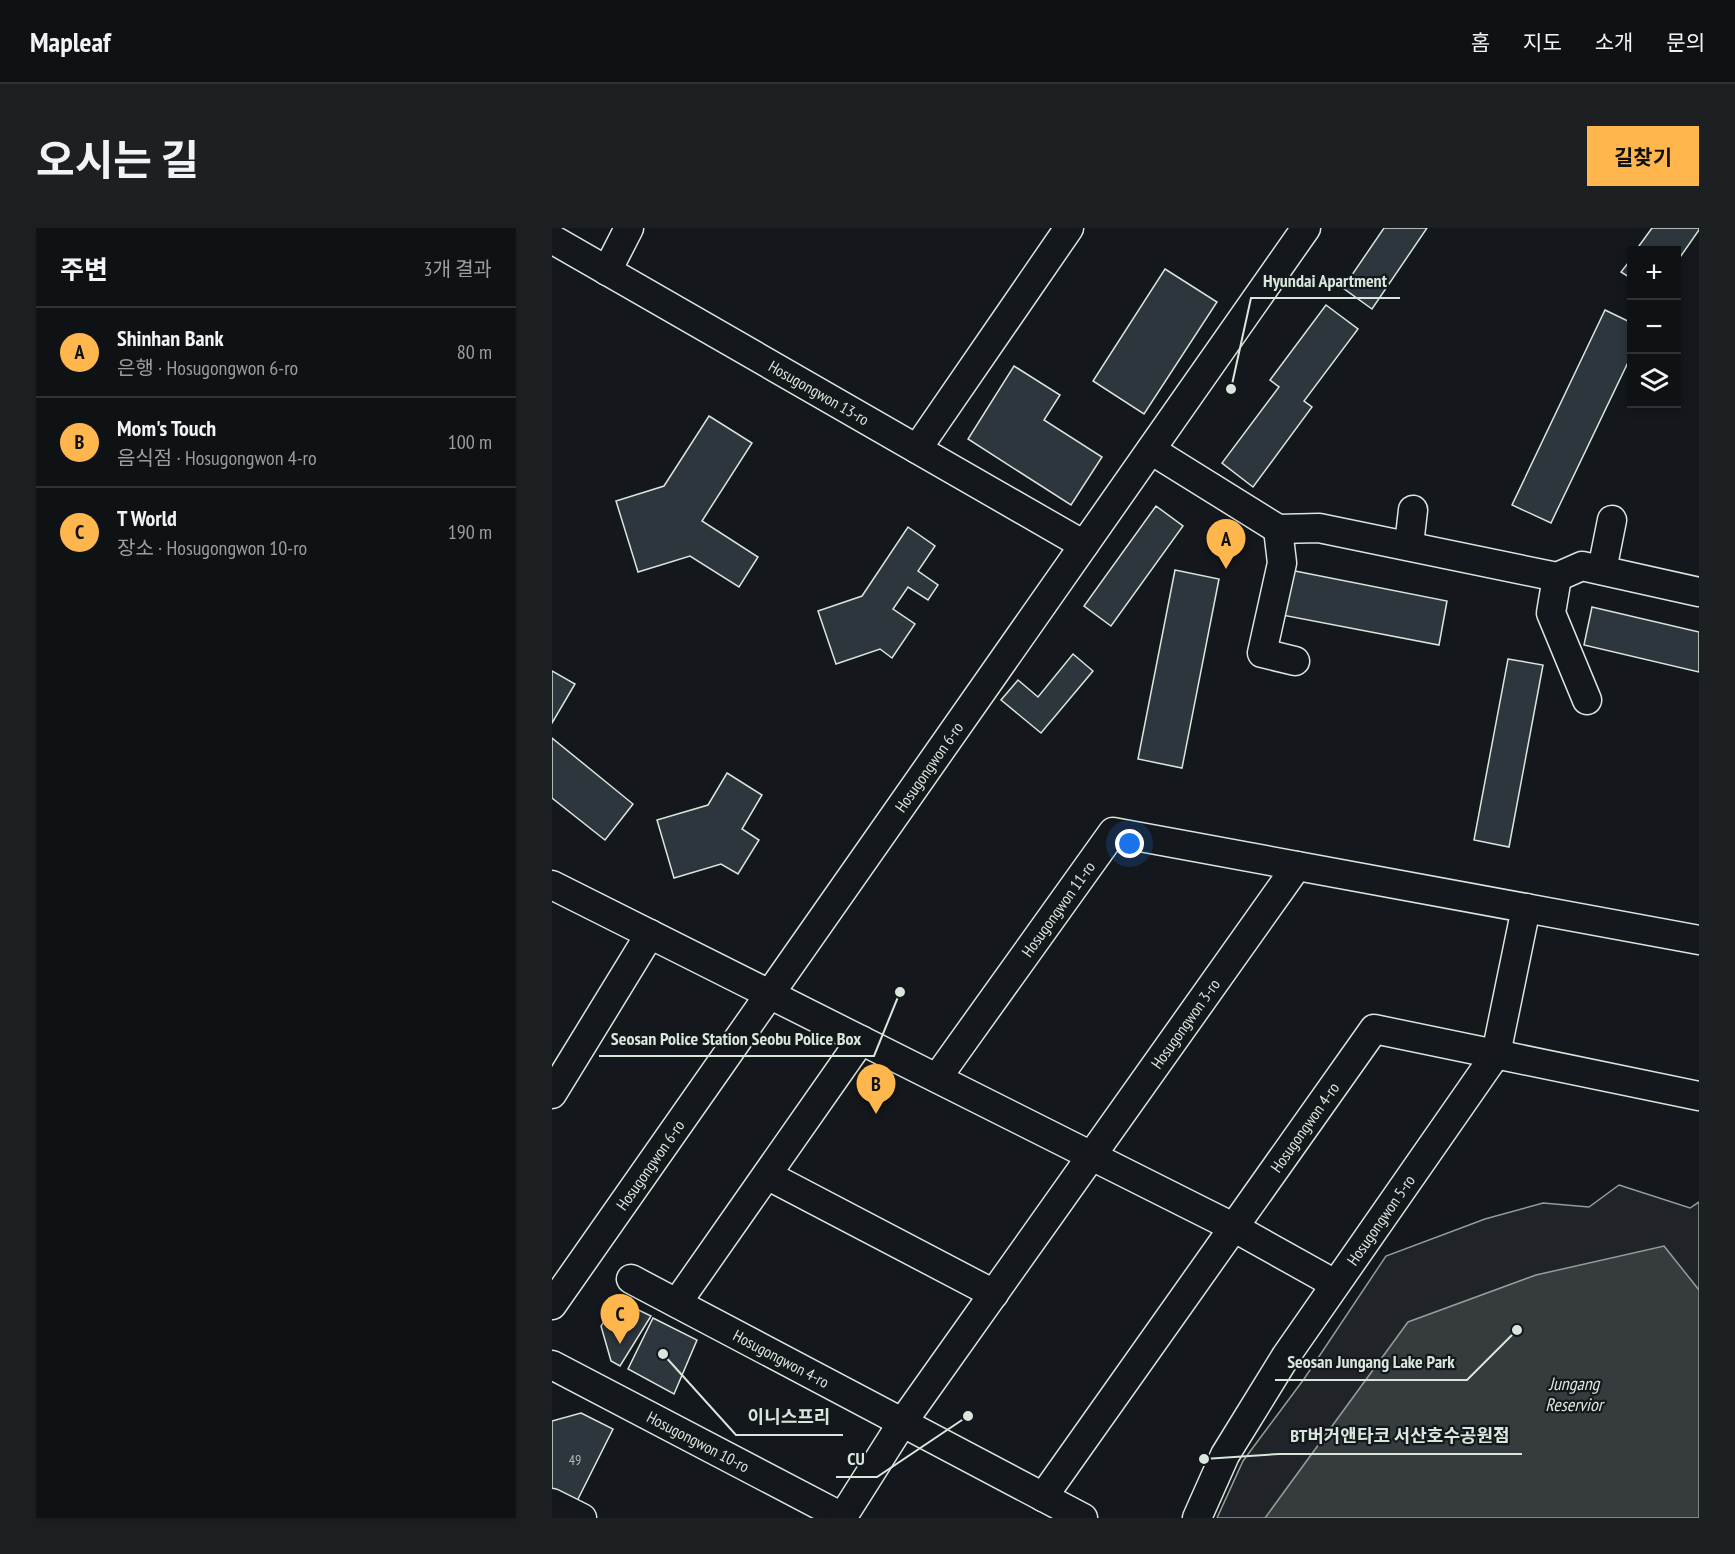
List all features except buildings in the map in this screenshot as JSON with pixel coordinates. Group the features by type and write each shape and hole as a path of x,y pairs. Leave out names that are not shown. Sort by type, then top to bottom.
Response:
{"street":[{"path":"607,271 629,228"},
{"path":"917,449 1069,228"},
{"name":"Hosugongwon 6-ro","path":"552,1305 1306,228"},
{"name":"Hosugongwon 13-ro","path":"552,239 1084,545"},
{"path":"1151,450 1278,529 1319,528 1557,577 1582,566 1699,592"},
{"path":"1408,545 1413,510"},
{"path":"1602,570 1612,520"},
{"path":"1278,529 1282,563 1262,653 1295,661"},
{"path":"1557,577 1551,613 1587,700"},
{"name":"Hosugongwon 11-ro","path":"937,1078 1113,831 1297,866"},
{"path":"1297,866 1699,940"},
{"name":"Hosugongwon 3-ro","path":"843,1518 902,1423 1297,866"},
{"path":"552,885 1233,1227 1335,1284"},
{"name":"Hosugongwon 5-ro","path":"1197,1518 1225,1455 1286,1356 1496,1054 1526,908"},
{"path":"552,1094 560,1063 650,934"},
{"name":"Hosugongwon 4-ro","path":"1043,1497 1374,1029 1699,1096"},
{"path":"677,1304 861,1040"},
{"path":"768,1175 994,1294"},
{"name":"Hosugongwon 4-ro","path":"631,1280 1083,1518"},
{"name":"Hosugongwon 10-ro","path":"552,1365 843,1518"},
{"path":"552,1503 582,1518"}],"shaded area":[{"name":"Jungang Reservior","path":"1619,1185 1690,1208 1699,1202 1699,1518 1217,1518 1243,1461 1304,1379 1386,1256 1485,1219 1543,1203 1589,1207"}],"water":[{"name":"Jungang Reservior","path":"1664,1246 1699,1290 1699,1518 1265,1518 1408,1322 1536,1275"}],"place":[{"name":"Hyundai Apartment","path":"1231,389"},
{"name":"Shinhan Bank","path":"1226,569"},
{"name":"Seosan Police Station Seobu Police Box","path":"900,992"},
{"name":"Mom's Touch","path":"876,1114"},
{"name":"Seosan Jungang Lake Park","path":"1517,1330"},
{"name":"T World","path":"620,1344"},
{"name":"이니스프리","path":"663,1354"},
{"name":"CU","path":"968,1416"},
{"name":"BT버거앤타코 서산호수공원점","path":"1204,1459"}]}
